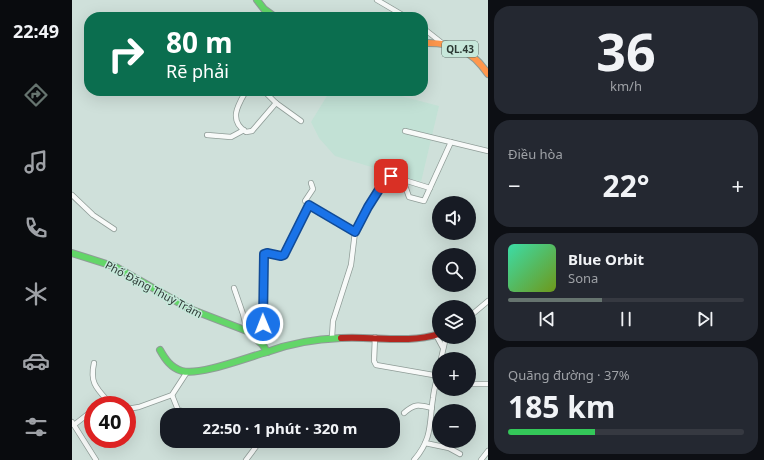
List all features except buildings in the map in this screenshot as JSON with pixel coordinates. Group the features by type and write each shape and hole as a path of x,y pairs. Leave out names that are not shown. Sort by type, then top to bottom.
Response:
{"street":[{"path":"257,0 269,12"},
{"path":"377,0 397,12"},
{"path":"428,32 442,43"},
{"name":"QL.43","path":"428,42 442,43 460,48 481,64 488,74"},
{"path":"244,96 236,111 237,120 244,130 249,132 252,131 276,103"},
{"path":"269,96 276,103 301,121"},
{"path":"207,135 231,137 244,130"},
{"path":"405,131 488,151"},
{"path":"403,180 410,198 424,201 451,142"},
{"path":"332,337 333,321 351,265 355,232 368,207 387,177 391,176 430,188"},
{"path":"311,183 313,189 305,201 309,205 355,232"},
{"path":"72,195 99,220 114,229"},
{"path":"263,345 264,255 267,253 281,256 284,255 309,205"},
{"name":"Phố Đặng Thuỳ Trâm","path":"72,253 116,267 190,309 246,331 263,345 267,352"},
{"path":"234,288 243,314 246,331"},
{"path":"476,311 488,301"},
{"path":"160,350 164,358 171,366 187,372 223,366 301,342 332,337 411,339 432,335"},
{"path":"375,337 374,361 376,365 432,375"},
{"path":"441,344 443,348"},
{"path":"442,352 444,344"},
{"path":"94,364 92,379 103,396"},
{"path":"136,408 172,396 187,372"},
{"path":"476,384 488,384"},
{"path":"172,396 177,408"},
{"path":"404,413 416,405 432,408 429,433 425,443 414,460"},
{"path":"84,416 73,424 96,460"},
{"path":"425,443 449,448 460,454"},
{"path":"246,460 255,448"},
{"path":"481,460 488,451"}],"shaded area":[{"path":"327,96 401,96 439,106 421,182 335,156 319,138 311,122"}],"traffic: fast":[{"path":"257,0 268,12"},
{"path":"263,345 264,254 284,255 309,205 355,232"},
{"path":"72,253 116,267 190,309 247,331 263,345 267,352 303,342 341,338"},
{"path":"160,350 166,360 175,368 190,372 212,369 267,352"}],"traffic: slow":[{"path":"428,43 452,46 468,53 482,65 488,74"}],"traffic: jam":[{"path":"341,338 415,339 432,336"}],"route":[{"path":"263,324 262,290 264,254 284,255 309,205 355,232 368,207 387,177 391,176"}]}
